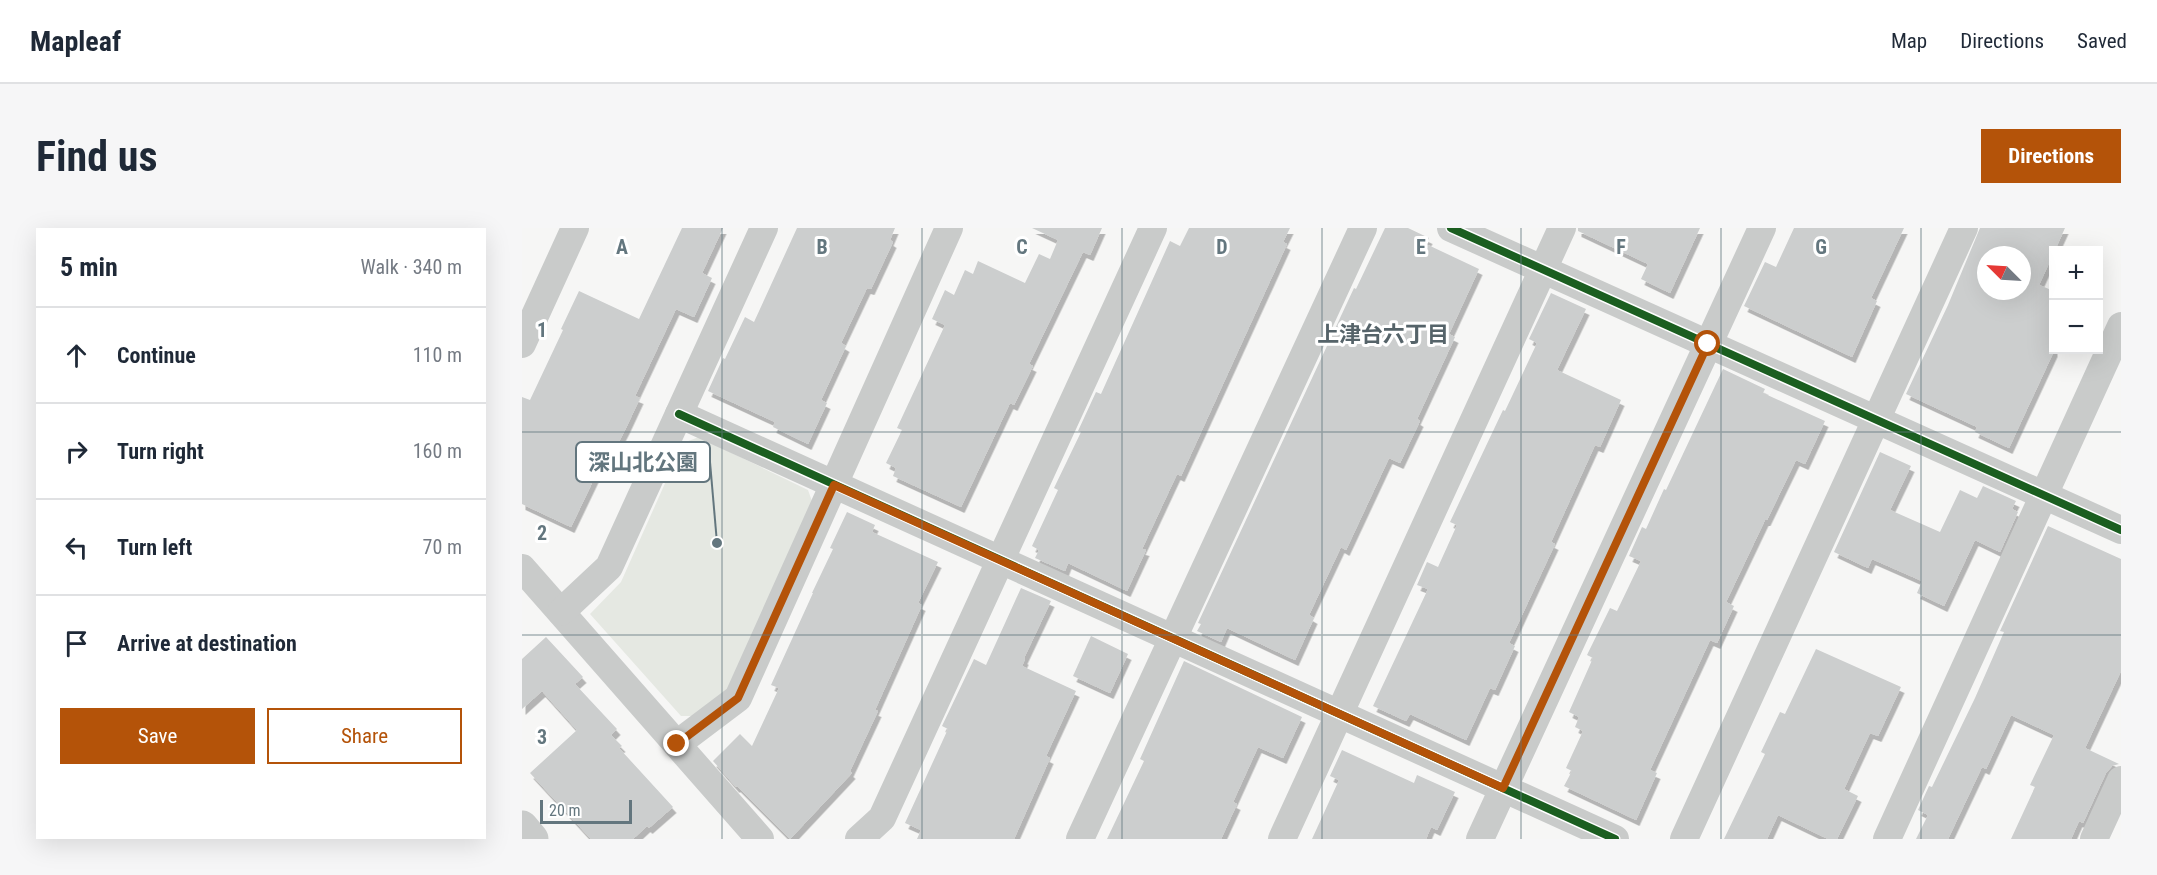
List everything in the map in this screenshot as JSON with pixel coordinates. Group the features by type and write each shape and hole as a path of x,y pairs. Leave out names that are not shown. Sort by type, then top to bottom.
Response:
{"street":[{"path":"522,344 575,228"},
{"path":"561,612 609,567 764,228"},
{"path":"677,744 738,698 949,228"},
{"path":"859,839 882,819 1153,228"},
{"path":"1080,839 1363,228"},
{"path":"1451,228 2121,530"},
{"path":"1282,839 1562,228"},
{"path":"1480,839 1762,228"},
{"path":"1684,839 1964,228"},
{"path":"1887,839 2121,326"},
{"path":"679,414 1615,839"},
{"path":"522,568 760,839"},
{"path":"2094,839 2121,780"},
{"path":"522,827 532,839"}],"shaded area":[{"path":"699,437 808,490 813,504 730,688 693,716 681,716 590,614 621,582 683,443"}],"building":[{"path":"682,228 723,228 702,273 712,278 694,317 676,309 635,396 640,398 626,428 609,461 604,458 571,527 522,504 522,397 530,400 579,291 639,319"},
{"path":"797,228 895,228 890,240 893,242 871,289 867,288 841,343 846,346 821,400 827,403 808,444 773,427 775,422 708,391 745,317 754,322"},
{"path":"1032,228 1102,228 1090,255 1083,252 1029,364 1033,366 1014,405 1010,403 961,507 893,476 896,468 886,463 902,430 897,428 945,325 932,319 945,290 954,295 965,270 973,274 978,261 1025,283 1039,254 1050,259 1058,240"},
{"path":"1189,228 1290,228 1283,242 1287,244 1181,476 1177,474 1142,549 1146,550 1127,591 1068,563 1065,571 1035,558 1039,550 1032,546 1058,490 1054,488 1081,432 1078,431 1096,392 1101,394 1170,241 1180,246"},
{"path":"1385,228 1408,228 1429,238 1426,244 1479,269 1449,334 1455,337 1417,419 1420,421 1400,463 1389,458 1346,550 1341,547 1309,615 1314,618 1295,660 1227,628 1221,642 1197,631 1201,624 1198,623 1354,288 1356,289"},
{"path":"1578,228 1700,228 1670,293 1641,279 1648,264 1578,231"},
{"path":"1794,228 1904,228 1871,298 1877,301 1852,357 1744,306 1765,262 1776,267"},
{"path":"1980,228 2065,228 2057,246 2049,246 2049,263 2039,285 2049,289 2049,354 2053,354 2009,448 1975,432 1977,427 1906,394 1948,305"},
{"path":"1551,293 1586,309 1557,370 1621,400 1600,447 1595,445 1551,542 1555,544 1509,643 1515,646 1495,690 1490,688 1466,740 1410,714 1406,721 1373,706 1428,589 1417,585 1427,562 1438,567 1457,525 1450,522 1537,343 1529,339"},
{"path":"1723,369 1765,389 1763,393 1825,421 1805,464 1796,460 1726,602 1734,606 1717,643 1710,640 1650,770 1657,773 1636,820 1564,786 1572,771 1566,768 1583,731 1575,727 1579,717 1569,712 1593,658 1587,655 1610,608 1617,611 1641,561 1629,556 1642,527 1646,529 1664,489 1666,490"},
{"path":"1880,452 1911,466 1890,510 1940,532 1960,490 1977,498 1983,486 2016,501 2012,509 2018,512 2000,552 1975,540 1944,606 1917,593 1922,581 1872,559 1868,568 1834,552"},
{"path":"847,512 875,525 872,532 938,562 918,603 922,605 875,710 878,711 850,771 852,773 790,839 736,787 713,761 740,734 752,746 779,688 771,685 833,549 830,548"},
{"path":"2048,526 2121,559 2121,671 2085,748 2119,764 2112,766 2106,773 2083,823 2079,821 2071,839 2011,839 2035,787 2030,785 2054,735 2011,715 1986,769 1982,767 1948,839 1916,839 1928,815 1918,810 1929,786 1932,787 1975,698 2004,632 2000,631"},
{"path":"1021,588 1051,601 1022,666 1076,691 1046,756 1050,758 1014,839 917,839 921,830 905,823 948,729 942,726 974,659 986,665"},
{"path":"1091,636 1128,654 1110,693 1073,676"},
{"path":"546,637 583,677 575,684 617,729 611,735 622,746 619,748 673,807 633,839 591,839 530,773 577,730 542,691 522,709 522,659"},
{"path":"1816,649 1901,687 1878,736 1870,733 1844,789 1858,796 1837,839 1828,839 1778,815 1767,839 1724,839 1765,754 1761,752 1780,712 1785,714"},
{"path":"1184,661 1302,717 1283,758 1258,747 1233,802 1237,804 1221,839 1107,839 1144,761 1140,759"},
{"path":"1342,750 1414,783 1417,775 1455,792 1437,830 1431,827 1426,839 1312,839 1339,780 1330,776"}],"cycle path":[{"path":"1451,228 2121,530"},
{"path":"679,414 1615,839"}],"place":[{"name":"深山北公園","path":"717,543"}],"district":[{"name":"上津台六丁目","path":"1383,334"}],"route":[{"path":"677,744 738,698 834,485 1503,788 1708,344"}]}
